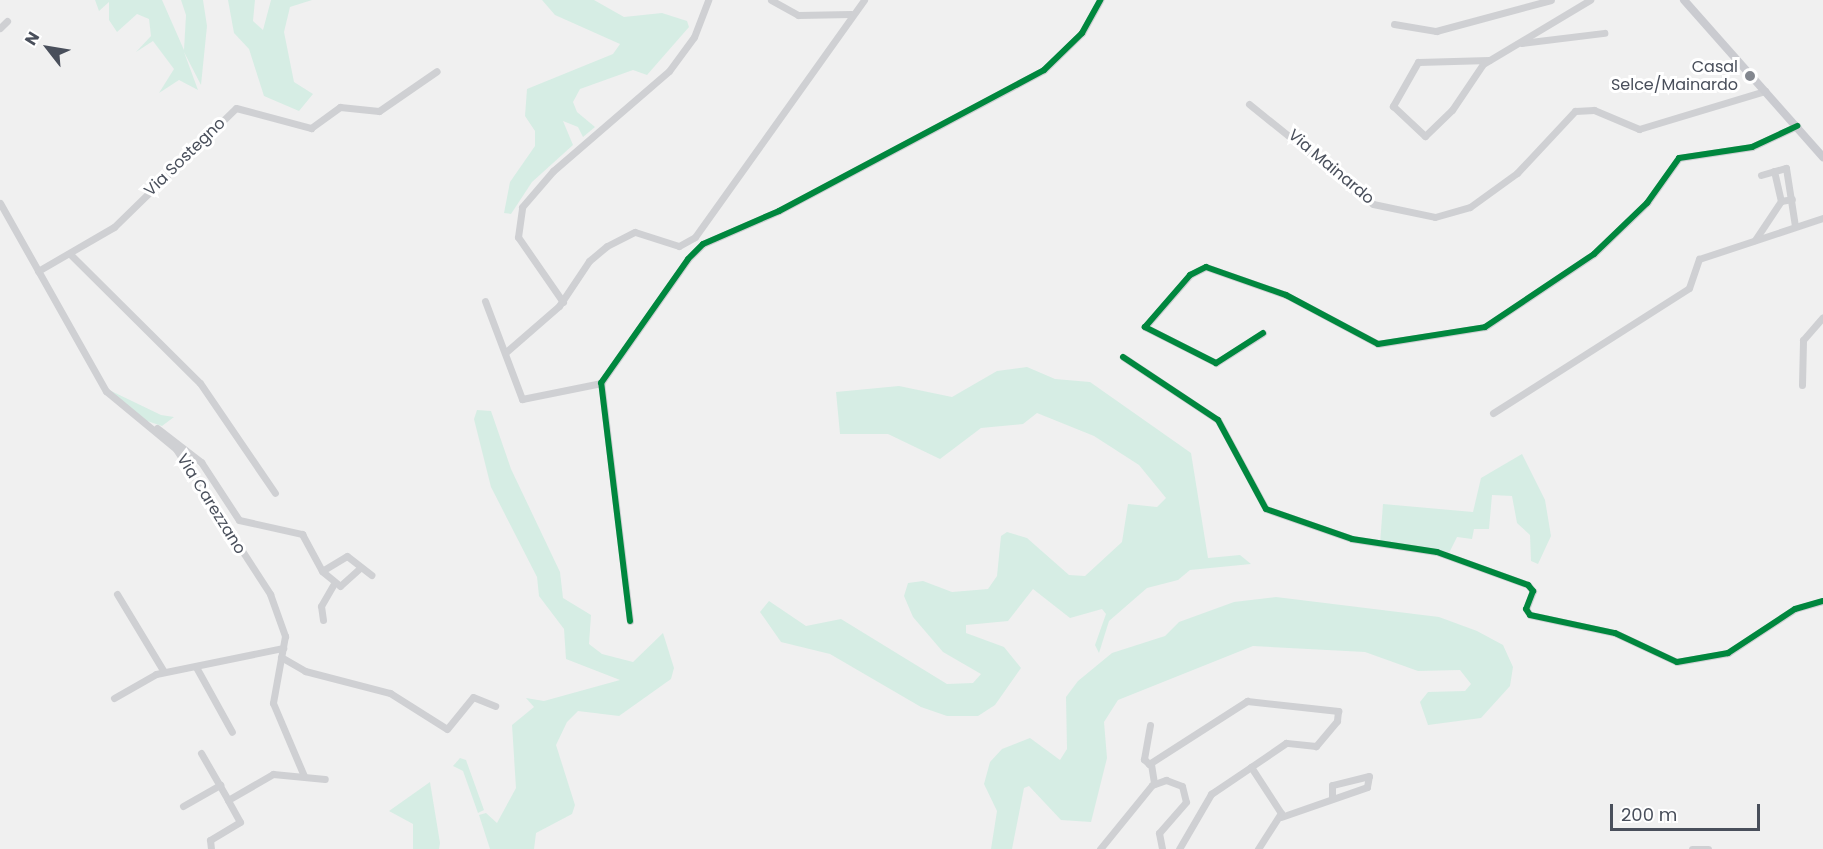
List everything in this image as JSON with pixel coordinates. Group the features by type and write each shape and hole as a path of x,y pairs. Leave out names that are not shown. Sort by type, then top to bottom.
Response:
{"main road":[{"path":"1684,0 1823,157"}],"street":[{"path":"563,302 519,240 520,211 552,171 669,71 694,36 708,0"},
{"path":"771,0 798,15 850,14"},
{"path":"506,352 563,302 594,256 629,234 680,246 694,239 721,207 850,14 864,0"},
{"path":"485,301 522,399 601,382 699,247 779,211 1044,70 1082,33 1100,0"},
{"path":"1394,24 1436,31 1551,0"},
{"path":"1489,60 1418,63 1393,106 1425,136 1489,60 1590,0"},
{"path":"0,28 7,21"},
{"path":"1519,43 1604,33"},
{"name":"Via Sostegno","path":"39,271 114,227 237,108 311,128 340,107 379,111 438,71"},
{"name":"Via Mainardo","path":"1249,104 1373,204 1435,217 1470,207 1516,173 1575,111 1594,110 1640,129 1766,91"},
{"path":"1263,333 1216,363 1145,327 1192,273 1206,267 1286,295 1378,344 1485,327 1594,254 1647,203 1679,158 1752,147 1797,126"},
{"path":"1761,176 1786,168 1795,226"},
{"path":"1774,171 1781,201"},
{"path":"1755,240 1781,201 1792,199"},
{"name":"Via Carezzano","path":"0,203 109,395 154,428 187,464 226,532 270,594 284,629 284,648 273,703 304,776"},
{"path":"1493,413 1689,288 1699,259 1823,218"},
{"path":"694,239 699,247"},
{"path":"70,254 200,383 275,493"},
{"path":"1802,385 1803,341 1823,317"},
{"path":"1124,357 1218,420 1266,509 1352,539 1441,553 1531,587 1528,614 1615,633 1672,661 1728,653 1799,607 1823,601"},
{"path":"601,382 630,621"},
{"path":"154,428 170,433 201,462 239,520 304,535 323,572 333,585"},
{"path":"323,572 344,556 370,575"},
{"path":"322,620 321,606 333,585 361,567"},
{"path":"117,594 164,672"},
{"path":"114,698 164,672 284,648"},
{"path":"281,657 305,670 390,693 447,729 473,697 495,706"},
{"path":"196,667 232,732"},
{"path":"1151,764 1246,701 1338,711 1337,721 1316,746 1285,743 1212,793 1179,849"},
{"path":"1149,725 1144,759 1151,764 1154,783"},
{"path":"201,753 240,822 210,840 212,849"},
{"path":"1251,767 1281,817"},
{"path":"228,800 272,775 325,779"},
{"path":"1258,849 1281,817 1367,787 1369,776 1332,785 1332,798"},
{"path":"1100,849 1154,783 1174,781 1186,794 1182,812 1158,834 1162,849"},
{"path":"183,806 220,785"},
{"path":"1692,849 1708,849"}],"green space":[{"path":"95,0 162,0 184,50 186,15 181,0 203,0 207,26 201,85 184,52 198,90 179,80 159,93 174,69 153,41 136,52 151,36 149,19 137,14 117,32 109,20 109,2 99,11"},
{"path":"228,0 255,0 253,21 263,30 271,0 312,0 290,7 284,32 294,82 313,94 299,111 264,96 249,49 234,33"},
{"path":"542,0 594,0 624,17 662,13 687,21 689,27 647,75 633,70 580,89 573,102 577,112 595,127 583,137 578,127 563,121 573,145 532,182 511,214 504,213 510,182 535,146 535,131 525,116 527,89 613,54 620,44 555,15"},
{"path":"1027,367 1055,379 1090,382 1191,453 1208,558 1240,555 1251,564 1190,570 1178,580 1147,588 1109,621 1099,653 1095,645 1106,614 1102,609 1070,618 1033,589 1008,621 966,625 966,633 1004,647 1021,668 995,705 978,716 947,716 921,707 830,654 781,642 760,612 769,601 806,626 841,619 947,684 973,683 981,674 943,652 913,617 904,596 908,583 923,581 952,592 988,589 997,576 1001,536 1007,532 1027,538 1069,575 1085,576 1122,542 1128,504 1157,507 1166,498 1139,465 1094,436 1037,413 1023,424 981,428 940,459 888,434 840,434 836,392 899,386 952,397 997,371"},
{"path":"107,389 161,415 174,417 162,426 147,421"},
{"path":"477,410 491,411 511,469 560,572 563,598 591,615 589,644 602,654 633,662 663,633 674,668 671,679 619,716 578,711 567,722 556,745 575,805 572,814 536,833 534,849 490,849 479,815 486,813 497,823 516,788 512,725 534,707 526,698 544,701 620,680 566,659 564,629 539,596 537,577 491,487 474,419"},
{"path":"1522,454 1545,500 1551,536 1538,564 1531,561 1530,535 1517,523 1512,496 1492,495 1489,529 1474,529 1472,539 1457,537 1449,553 1380,544 1383,504 1473,512 1481,478"},
{"path":"1276,597 1439,617 1477,631 1503,645 1513,667 1510,686 1481,718 1428,725 1420,702 1428,692 1465,691 1471,684 1460,670 1418,671 1365,652 1253,646 1118,700 1104,722 1107,758 1091,822 1061,820 1029,786 1024,788 1012,849 991,849 997,811 984,784 990,762 1002,749 1030,738 1060,760 1067,749 1066,697 1078,681 1112,653 1165,636 1179,622 1234,602"},
{"path":"460,758 466,760 484,810 478,813 463,771 453,766"},
{"path":"430,782 439,849 413,849 413,824 389,811"}],"cycle path":[{"path":"630,621 601,383 688,259 703,244 779,211 1044,70 1082,33 1100,0"},
{"path":"1263,333 1216,363 1145,327 1190,275 1206,267 1286,295 1378,344 1485,327 1594,254 1647,203 1679,158 1752,147 1797,126"},
{"path":"1123,357 1218,420 1266,509 1352,539 1437,552 1528,585 1533,591 1526,609 1530,615 1615,633 1677,662 1728,653 1795,609 1823,601"}],"place":[{"name":"Casal Selce/Mainardo","path":"1750,76"}]}
